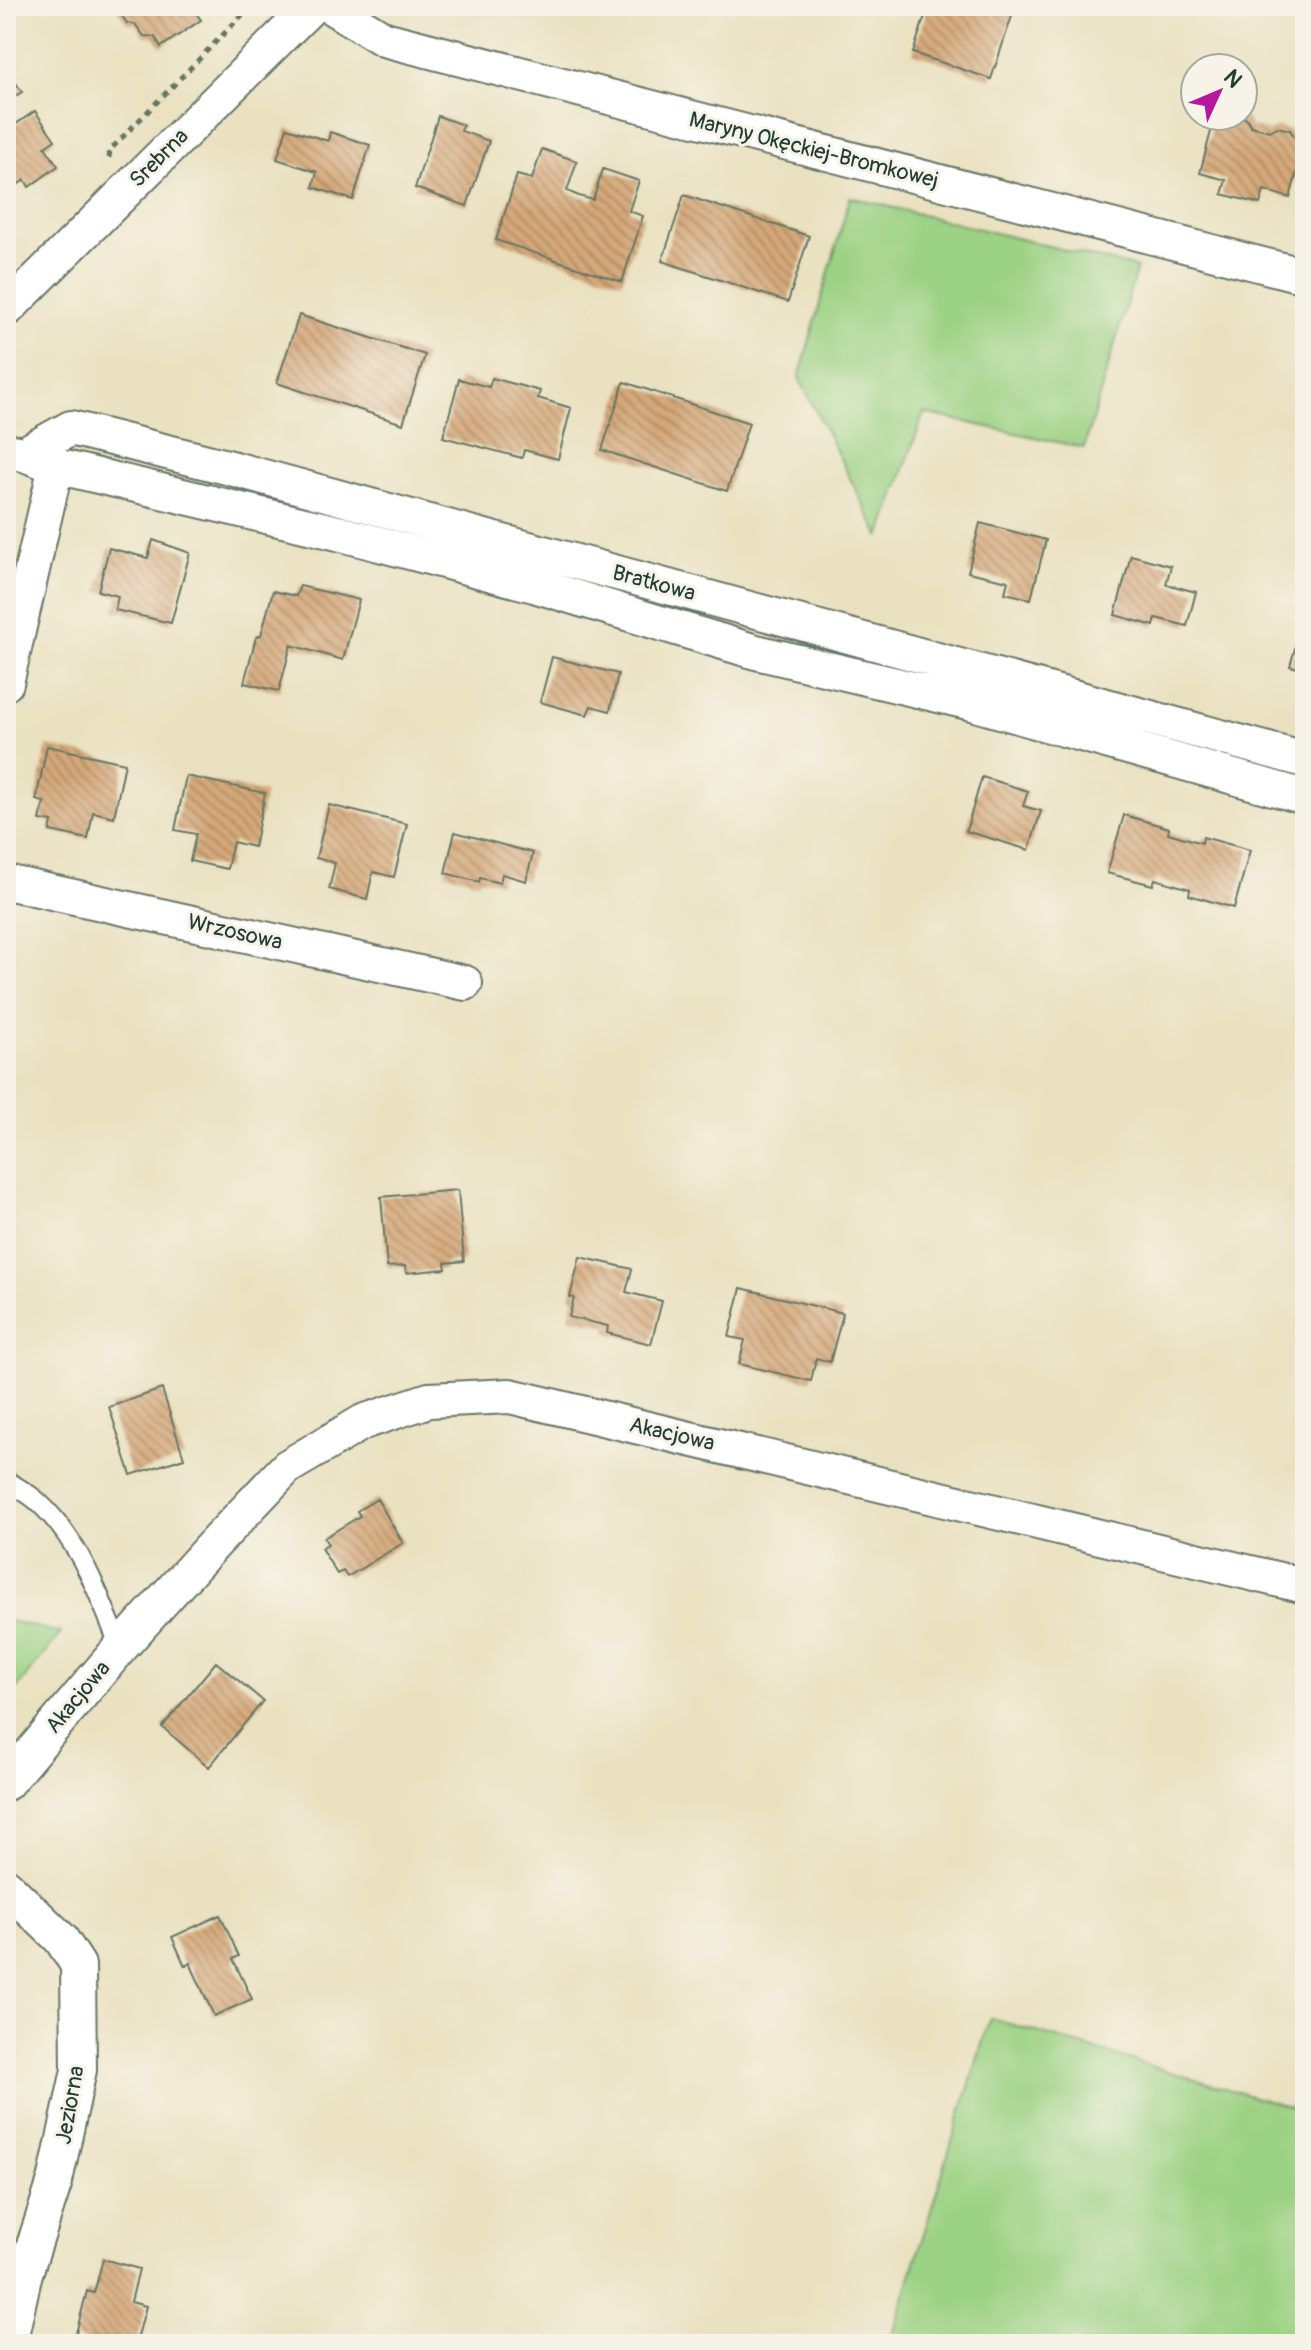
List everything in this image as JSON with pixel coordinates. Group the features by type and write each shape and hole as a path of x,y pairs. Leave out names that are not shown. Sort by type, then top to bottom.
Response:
{"street":[{"name":"Srebrna","path":"6,310 312,6"},
{"name":"Maryny Okęckiej-Bromkowej","path":"330,6 384,39 1305,276"},
{"name":"Bratkowa","path":"15,453 71,428 227,467 1305,760"},
{"path":"15,453 56,466 338,533 504,577 756,652 968,702 1305,797"},
{"path":"6,683 56,466"},
{"name":"Wrzosowa","path":"6,882 465,983"},
{"name":"Akacjowa","path":"6,1783 120,1648 287,1467 363,1422 429,1400 510,1396 1305,1586"},
{"name":"Jeziorna","path":"6,1886 61,1939 78,1965 79,2070 55,2181 25,2273 9,2344"}],"lane":[{"name":"Akacjowa","path":"6,1480 37,1500 60,1526 91,1576 120,1648"}],"green space":[{"path":"850,197 1137,268 1084,448 924,413 880,537 799,378"},
{"path":"6,1620 61,1633 6,1702"},
{"path":"990,2018 1305,2112 1305,2344 890,2344"}],"building":[{"path":"115,6 191,6 201,20 161,47 155,37 144,36 135,24 127,23"},
{"path":"928,6 993,6 1000,11 1001,6 1014,10 991,79 913,53"},
{"path":"6,69 22,92 6,102"},
{"path":"35,111 55,140 45,147 58,166 29,187 25,180 6,192 6,131"},
{"path":"438,116 463,125 461,131 489,141 467,206 415,188"},
{"path":"1277,127 1290,130 1295,138 1305,141 1290,198 1264,190 1260,204 1222,194 1226,180 1200,173 1211,132 1259,132 1259,128 1269,131"},
{"path":"287,128 328,141 330,132 370,145 353,200 313,187 317,172 277,159"},
{"path":"542,149 577,161 567,191 579,196 593,200 603,169 639,181 629,211 643,216 622,282 496,240 517,175 532,179"},
{"path":"684,195 809,236 788,302 662,261"},
{"path":"299,315 425,355 403,424 277,383"},
{"path":"492,378 540,391 538,398 571,408 558,459 524,450 522,458 443,437 459,379 489,387"},
{"path":"624,382 749,423 727,491 602,450"},
{"path":"980,523 1046,540 1031,599 1005,593 1008,581 968,572"},
{"path":"153,540 190,553 171,623 115,610 118,596 98,591 109,548 148,558"},
{"path":"1131,555 1171,566 1166,584 1196,592 1187,626 1156,618 1154,626 1115,615"},
{"path":"300,586 359,600 343,660 291,645 279,691 244,683 273,591 296,596"},
{"path":"1305,617 1305,670 1290,666"},
{"path":"552,657 618,674 610,711 591,706 587,715 540,702"},
{"path":"47,746 125,763 114,817 93,812 88,839 50,831 52,822 40,820 44,802 36,800"},
{"path":"186,776 265,793 254,847 233,842 227,869 190,861 196,834 175,830"},
{"path":"982,777 1028,791 1023,806 1041,811 1029,850 966,831"},
{"path":"329,805 407,824 394,877 373,872 367,899 329,889 335,863 316,858"},
{"path":"1124,815 1169,828 1168,833 1202,843 1203,837 1250,850 1234,908 1189,895 1190,889 1155,879 1153,885 1107,873"},
{"path":"455,832 533,853 526,881 502,874 500,883 480,878 479,882 445,873"},
{"path":"458,1190 464,1261 445,1263 446,1269 406,1273 405,1266 387,1267 381,1197"},
{"path":"580,1257 632,1269 626,1292 662,1301 651,1344 607,1333 608,1326 569,1317 574,1298 570,1297"},
{"path":"741,1288 843,1313 830,1362 816,1358 811,1381 739,1364 745,1340 729,1337"},
{"path":"162,1389 184,1458 131,1475 109,1407"},
{"path":"377,1499 403,1543 347,1577 343,1571 337,1574 321,1548 328,1544 324,1538 360,1516 357,1511"},
{"path":"216,1662 263,1701 209,1767 162,1727"},
{"path":"220,1915 239,1956 233,1959 252,1999 214,2016 190,1963 185,1966 172,1937"},
{"path":"103,2259 139,2269 131,2302 146,2306 137,2340 123,2337 121,2344 98,2344 75,2337 87,2291 94,2293"}]}
